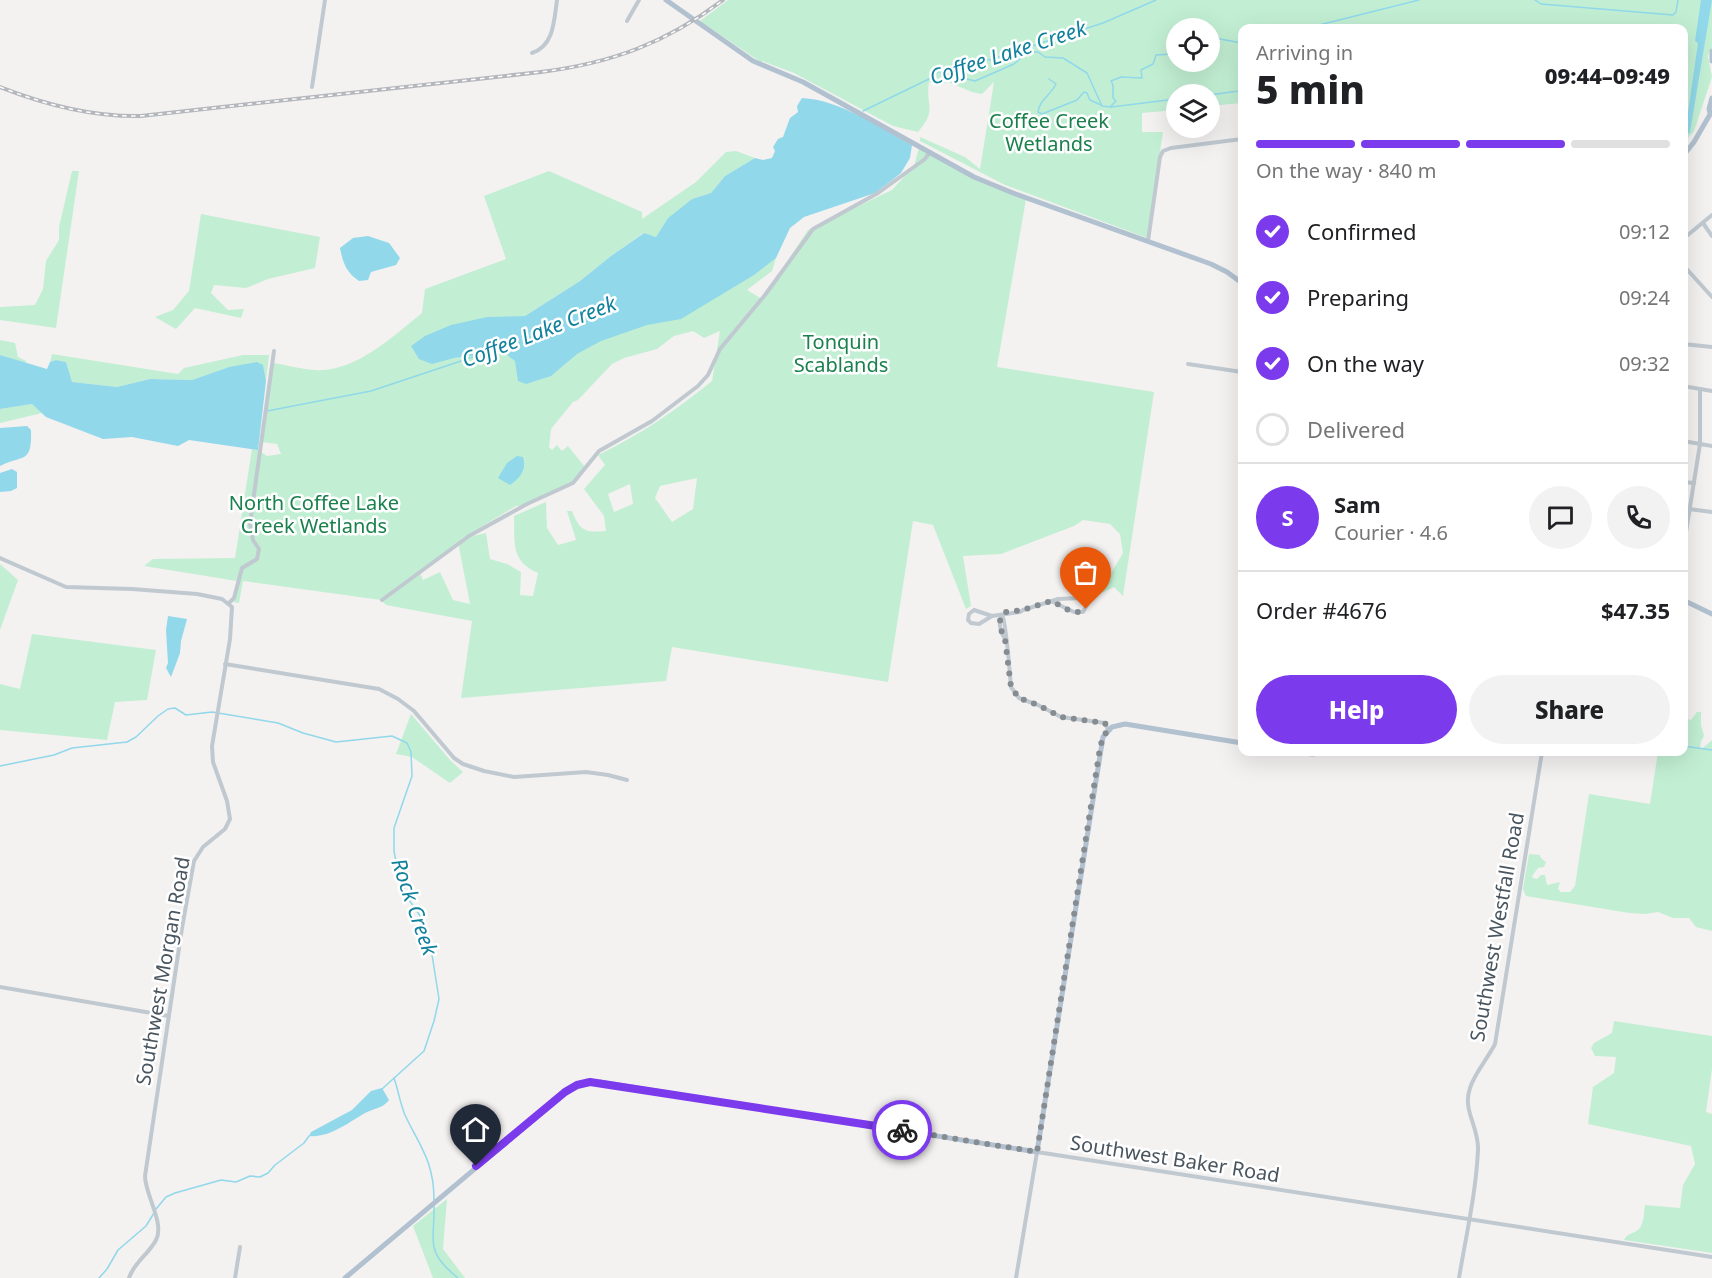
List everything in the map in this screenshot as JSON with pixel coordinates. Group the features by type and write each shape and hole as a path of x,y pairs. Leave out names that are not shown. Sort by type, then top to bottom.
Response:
{"main road":[{"path":"666,0 749,58 803,82 965,172 994,186 1219,268 1238,280"},
{"path":"1712,51 1712,61"},
{"path":"1688,150 1711,112 1709,109 1712,98"},
{"path":"1688,602 1712,614"},
{"path":"1037,1152 1103,737 1115,725 1125,724 1238,742"},
{"name":"Southwest Baker Road","path":"345,1278 565,1092 583,1083 597,1082 624,1086 1037,1152"}],"street":[{"path":"312,87 325,0"},
{"path":"532,54 541,50 552,33 557,0"},
{"path":"627,21 639,0"},
{"path":"1148,242 1160,157 1163,151 1175,147 1238,139"},
{"path":"382,600 465,539 526,504 573,483 601,450 657,418 698,386 708,375 720,349 765,295 813,229 878,193 925,159 931,152"},
{"path":"1688,235 1712,215"},
{"path":"1703,222 1712,236"},
{"path":"1688,271 1712,297"},
{"path":"1688,345 1712,347"},
{"name":"Southwest Morgan Road","path":"129,1278 140,1258 152,1246 158,1235 158,1223 144,1176 194,861 203,847 225,830 230,819 227,801 213,762 212,746 233,614 229,603 234,598 242,568 257,559 259,549 250,524 274,351"},
{"path":"1188,364 1238,371"},
{"path":"1688,387 1712,391"},
{"path":"1688,516 1700,444 1700,389"},
{"path":"1688,442 1712,446"},
{"path":"1688,482 1694,483"},
{"path":"1689,509 1712,512"},
{"path":"0,558 66,587 175,592 218,598 229,603"},
{"path":"992,616 979,624 968,620 969,614 974,610 992,616 1002,615 1051,601 1077,597 1085,601 1087,605 1084,611 1077,613 1051,601"},
{"path":"1002,615 1005,619 1011,687 1019,698 1061,717 1105,723 1108,730"},
{"path":"225,664 379,689 414,711 457,760 484,771 514,777 586,772 627,780"},
{"name":"Southwest Westfall Road","path":"1459,1278 1478,1148 1475,1123 1470,1116 1467,1101 1470,1086 1488,1058 1497,1036 1541,756"},
{"path":"0,987 169,1016"},
{"path":"1016,1278 1037,1152"},
{"name":"Southwest Baker Road","path":"1037,1152 1712,1257"},
{"path":"235,1278 240,1247"}],"green space":[{"name":"Coffee Creek Wetlands","path":"728,0 1712,0 1712,47 1708,56 1712,77 1694,131 1688,138 1688,24 1238,24 1238,103 1220,105 1220,84 1166,84 1166,111 1142,113 1142,132 1163,132 1147,238 1005,185 920,141 920,137 965,157 980,169 994,82 982,94 948,82 937,86 929,82 928,118 918,132 893,126 794,73 762,61 762,63 700,21"},
{"path":"919,148 1026,199 997,367 1154,392 1123,596 1114,587 1087,600 1083,595 1107,580 1123,553 1120,534 1110,524 1083,520 1074,526 1001,554 963,556 971,606 966,609 933,525 913,521 888,682 672,647 666,681 461,698 472,621 386,605 381,600 243,581 239,603 234,602 237,581 144,566 153,559 235,558 252,449 267,456 281,454 277,444 262,442 273,363 314,370 344,366 358,360 372,352 422,313 425,289 506,259 484,196 549,171 642,212 642,219 696,182 726,152 736,151 755,158 725,176 711,193 692,199 668,218 656,237 643,233 580,281 525,316 487,318 454,358 483,353 735,286 776,258 772,271 747,290 762,299 808,230 892,190 914,166","holes":["693,331 704,338 720,331 712,381 657,421 598,455 605,465 584,489 604,516 606,531 593,532 584,529 572,511 567,511 576,540 558,545 547,528 546,502 514,516 518,557 538,573 533,596 520,595 521,572 507,564 490,559 486,533 461,539 516,506 524,506 577,480 585,467 568,446 562,451 557,445 552,450 549,447 551,429 573,402 578,400 612,364 624,358 657,349 674,336","697,478 693,509 672,522 655,498 660,486","630,484 633,504 614,512 608,494","458,542 470,604 453,600 440,572 423,580 420,573"]},
{"path":"72,171 79,171 56,328 0,320 0,307 35,305 43,289 46,261 59,240 59,227"},
{"path":"201,214 320,237 315,268 268,279 246,288 214,285 211,293 228,310 244,309 241,318 195,308 176,329 155,317 173,310 189,291"},
{"path":"0,340 15,343 18,357 26,361 26,364 0,355"},
{"path":"52,354 178,374 184,368 243,355 269,355 266,381 263,366 229,367 192,380 150,379 117,387 71,382 66,362 56,360 50,362"},
{"path":"32,404 42,413 0,423 0,409"},
{"path":"0,564 18,580 0,630"},
{"path":"32,634 156,650 147,700 115,702 107,740 0,730 0,684 20,689"},
{"path":"1697,712 1701,712 1704,736 1700,748 1712,740 1712,931 1696,927 1689,918 1673,918 1658,912 1629,913 1526,896 1523,889 1529,854 1540,855 1546,862 1544,867 1538,868 1533,878 1537,879 1545,875 1547,885 1560,882 1558,889 1561,892 1570,892 1575,886 1589,794 1650,804 1657,756 1688,756 1688,719 1691,720"},
{"path":"411,714 463,772 450,783 412,757 396,754"},
{"path":"1614,1021 1712,1036 1712,1069 1706,1112 1712,1114 1712,1253 1624,1240 1641,1227 1645,1205 1680,1208 1683,1185 1695,1164 1691,1146 1588,1124 1593,1087 1614,1073 1616,1057 1595,1056 1591,1048 1594,1043 1612,1033"},
{"path":"447,1199 443,1249 465,1278 433,1278 413,1226"}],"water":[{"path":"1701,0 1712,0 1688,134 1688,112 1698,43 1695,41"},
{"path":"802,98 845,109 912,145 910,158 901,173 875,193 804,217 790,228 776,258 754,275 681,319 647,325 601,341 577,354 551,376 526,384 518,381 515,361 503,352 454,358 432,364 419,359 411,346 425,336 451,325 487,317 525,316 580,281 644,233 656,237 668,218 692,199 711,193 725,176 755,158 763,160 772,158 775,151 773,147 778,139 783,137 790,118 798,112 797,106"},
{"path":"368,236 389,243 400,258 396,265 371,272 368,280 359,281 346,267 340,248 353,238"},
{"path":"0,355 47,369 50,362 56,360 66,362 72,382 117,387 150,379 192,380 229,367 257,362 263,365 266,381 258,450 189,440 178,446 132,437 103,439 46,417 32,404 0,409"},
{"path":"27,426 31,430 28,454 0,466 0,428"},
{"path":"517,456 523,457 523,470 510,485 498,478 507,463"},
{"path":"12,469 17,472 17,488 0,492 0,473"},
{"path":"168,616 187,619 180,653 171,677 166,668 168,663 166,630"},
{"path":"382,1088 389,1100 384,1105 324,1135 309,1136 311,1132 352,1110 371,1091"}],"waterway":[{"name":"Coffee Lake Creek","path":"863,111 931,78 937,72 950,71 989,60 1103,23 1156,0"},
{"path":"1323,24 1419,0"},
{"path":"1535,0 1541,4 1673,15 1676,12 1678,0"},
{"path":"1220,39 1238,42"},
{"path":"945,72 955,79 975,81 1014,64 1027,52 1038,52 1045,57 1063,58 1087,73 1102,106 1110,107 1116,101 1113,98 1111,81 1121,77 1142,78 1141,70 1153,64 1156,55 1166,54"},
{"path":"1049,79 1056,84 1041,104 1038,112 1042,114 1077,100 1084,92 1090,100 1101,105"},
{"path":"1220,94 1238,91"},
{"path":"1111,107 1166,100"},
{"name":"Coffee Lake Creek","path":"267,411 371,391 485,353"},
{"name":"Rock Creek","path":"0,766 54,755 72,748 127,742 136,737 158,716 168,709 175,708 186,715 212,712 278,723 336,742 392,736 407,743 411,752 412,776 394,828 394,851 398,872 407,897 423,920 430,942 439,999 424,1051 382,1089"},
{"path":"1688,747 1712,750"},
{"path":"394,1078 405,1115 429,1164 434,1200"},
{"name":"Rock Creek","path":"156,1209 166,1197 175,1193 221,1180 236,1182 250,1176 260,1177 304,1143 309,1136"},
{"path":"434,1204 433,1237 436,1253 447,1269 458,1278"},
{"name":"Rock Creek","path":"99,1278 118,1250 146,1226 154,1213"}],"railway":[{"path":"0,87 69,109 141,116 541,72 591,63 637,49 680,28 723,0"}],"way so far":[{"path":"902,1130 1037,1152 1100,748 1108,730 1105,723 1061,717 1019,698 1014,693 1011,687 1005,639 1000,620 1006,612 1023,610 1051,601 1077,613 1086,609"}],"route":[{"path":"476,1166 565,1092 577,1085 590,1082 902,1130"}],"park label":[{"name":"Tonquin Scablands","path":"841,354"},
{"name":"North Coffee Lake Creek Wetlands","path":"314,514"}]}
